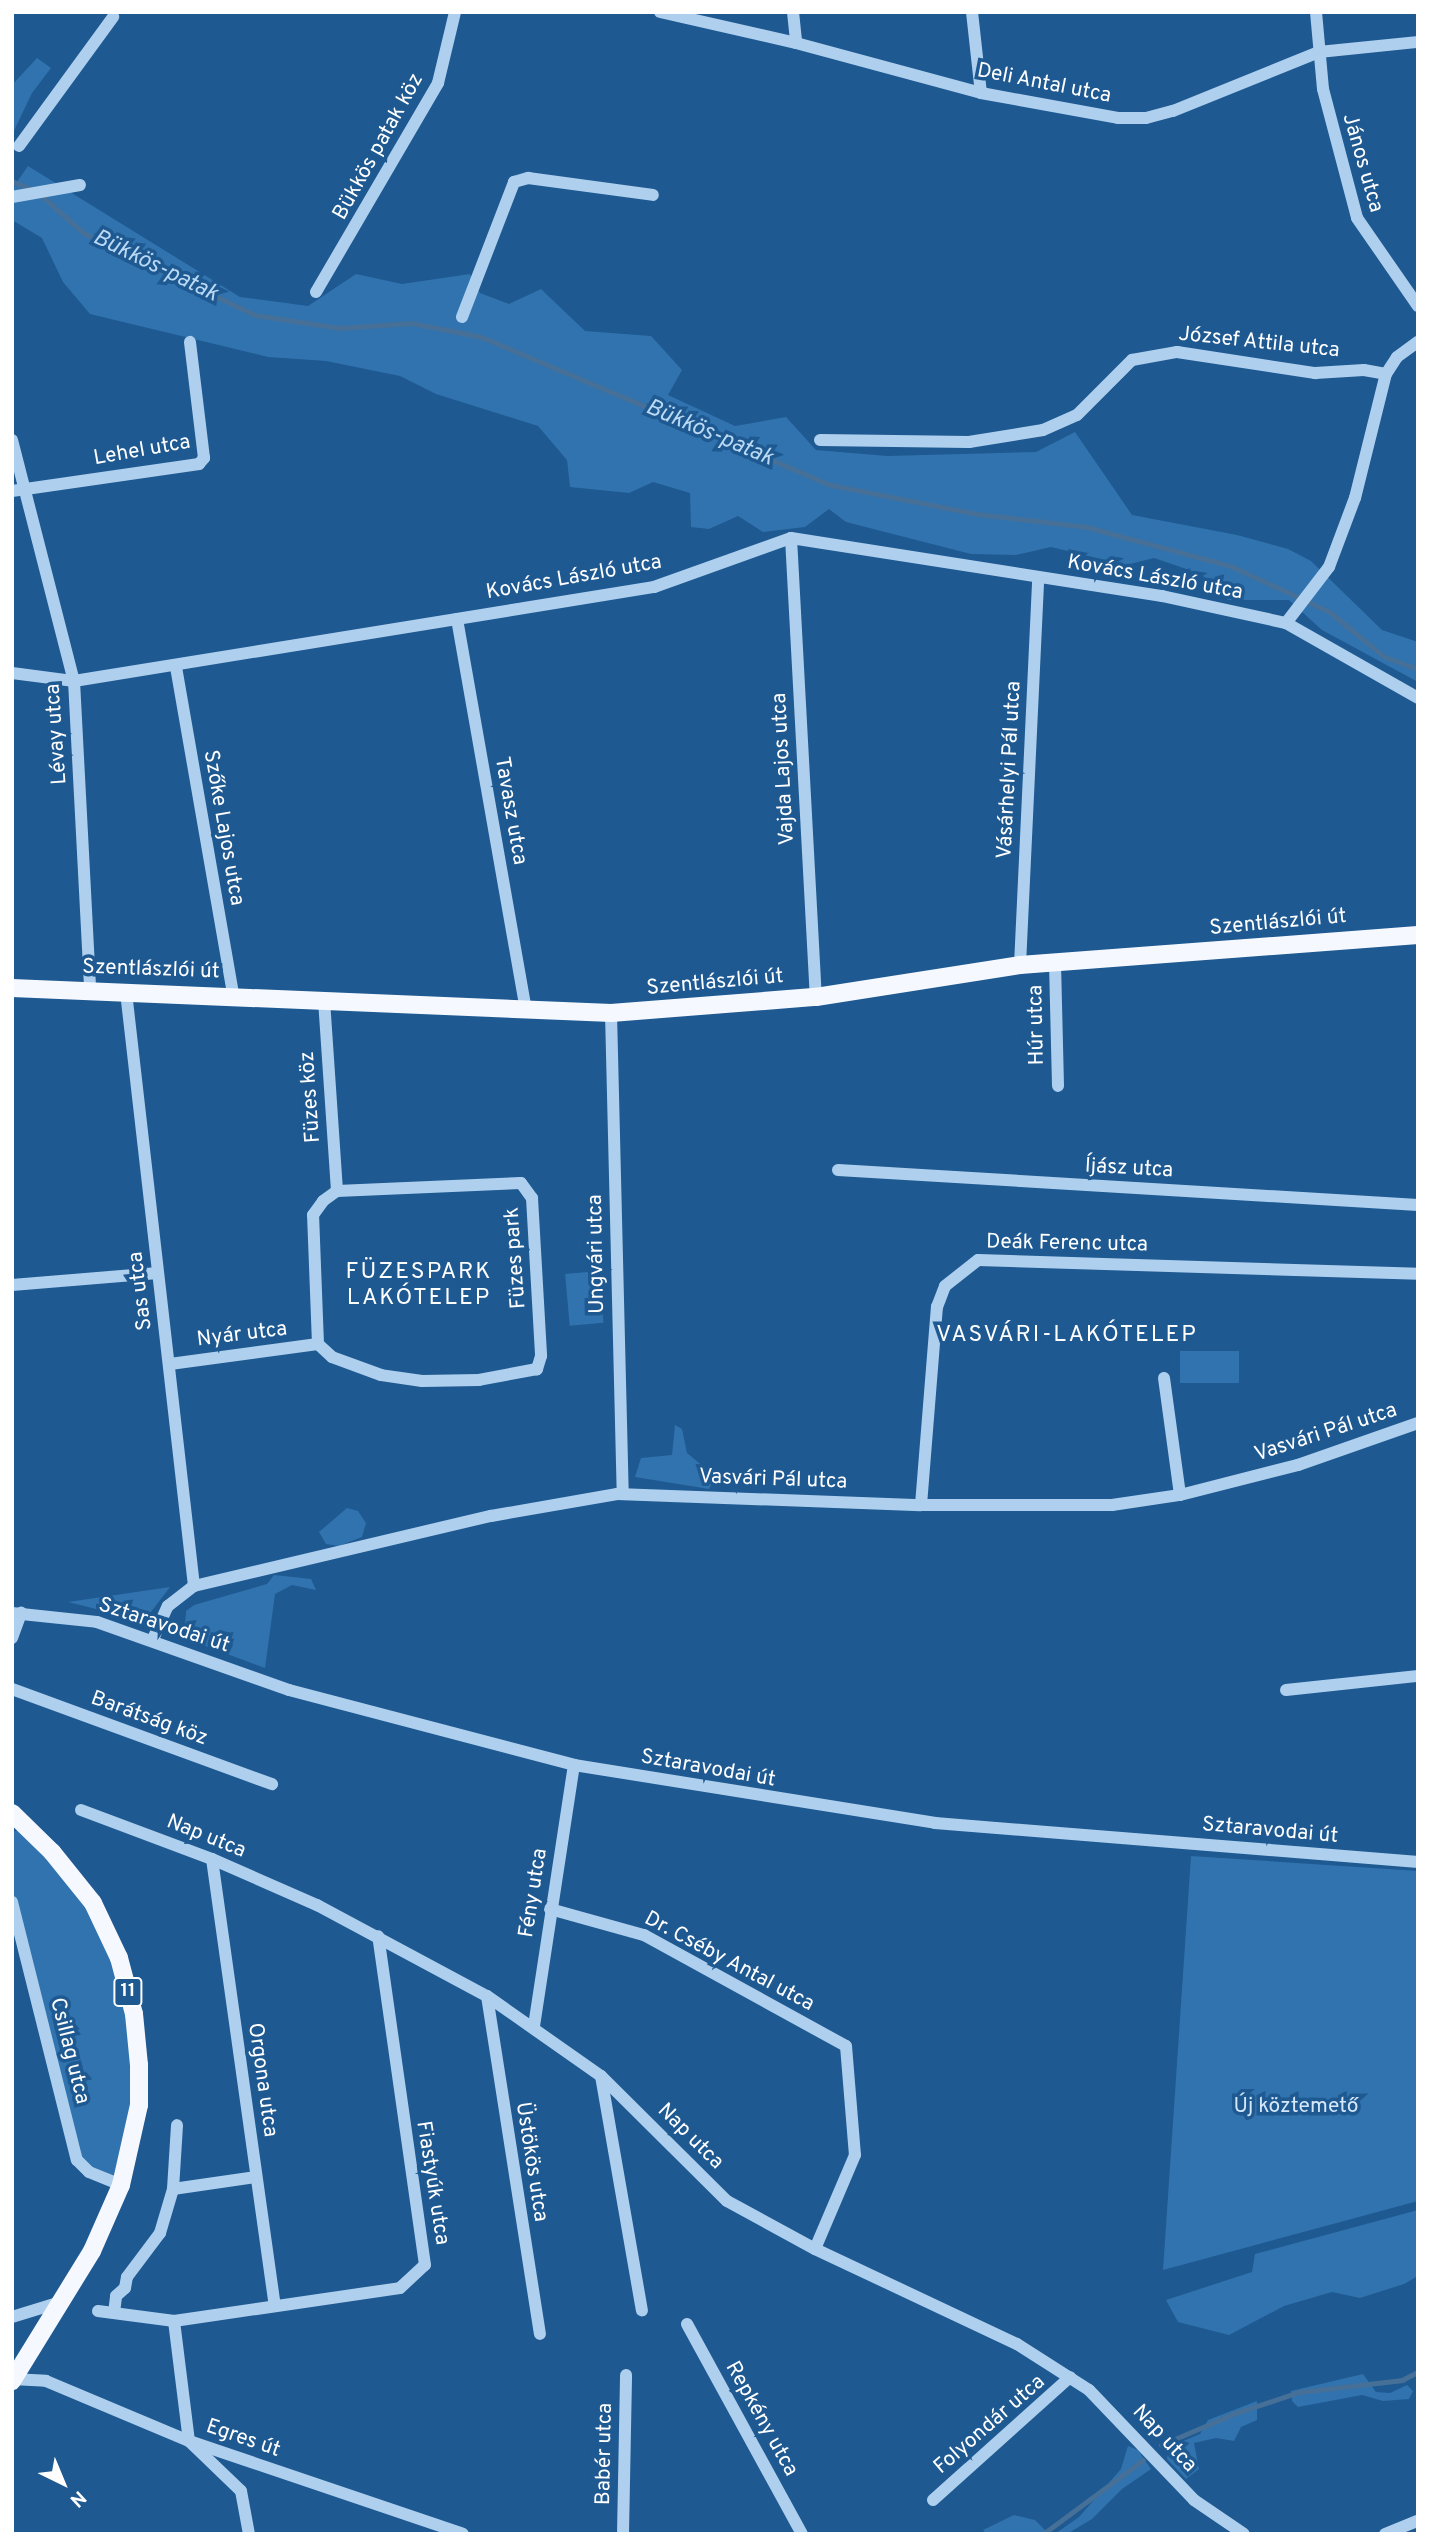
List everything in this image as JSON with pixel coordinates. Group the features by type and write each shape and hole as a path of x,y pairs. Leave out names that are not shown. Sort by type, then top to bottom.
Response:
{"main road":[{"name":"Szentlászlói út","path":"12,988 233,995 611,1013 816,997 1020,965 1418,935"},
{"name":"11","path":"12,1813 52,1852 93,1903 119,1958 134,2014 139,2064 139,2105 121,2185 92,2250 13,2380"}],"street":[{"name":"Bükkös patak köz","path":"316,292 438,83 455,12"},
{"name":"Deli Antal utca","path":"660,12 796,43 981,93 1118,118 1146,118 1319,52 1418,42"},
{"path":"793,12 796,43"},
{"path":"971,12 981,93"},
{"name":"János utca","path":"1316,12 1319,52 1334,146 1357,218 1418,306"},
{"path":"19,146 113,17"},
{"path":"462,317 514,182 528,178 653,195"},
{"path":"12,197 80,185"},
{"name":"Lehel utca","path":"18,490 199,464 204,458 190,342"},
{"path":"1286,623 1298,613 1318,586 1354,498 1386,374 1397,357 1418,342"},
{"name":"József Attila utca","path":"821,440 970,442 1043,430 1077,415 1132,359 1177,352 1315,373 1364,370 1386,374"},
{"name":"Lévay utca","path":"12,440 18,490 74,681 90,991"},
{"name":"Kovács László utca","path":"12,673 74,681 176,667 654,587 791,538 1162,596 1286,623 1418,698"},
{"name":"Vajda Lajos utca","path":"791,538 816,997"},
{"name":"Vásárhelyi Pál utca","path":"1020,965 1038,577"},
{"name":"Tavasz utca","path":"457,619 526,1010"},
{"name":"Szőke Lajos utca","path":"176,667 233,995"},
{"name":"Húr utca","path":"1055,963 1058,1086"},
{"name":"Sas utca","path":"126,992 194,1586"},
{"name":"Füzes köz","path":"324,1000 337,1191"},
{"name":"Ungvári utca","path":"611,1013 622,1493"},
{"name":"Íjász utca","path":"838,1170 1418,1205"},
{"name":"Füzes park","path":"318,1344 332,1357 381,1375 422,1381 519,1376 537,1369 541,1356 528,1189 521,1183 337,1191"},
{"path":"318,1344 313,1215 337,1191"},
{"name":"Deák Ferenc utca","path":"921,1505 937,1307 946,1286 978,1259 1418,1274"},
{"path":"12,1285 158,1273"},
{"name":"Nyár utca","path":"170,1364 318,1344"},
{"path":"1164,1378 1180,1495"},
{"name":"Vasvári Pál utca","path":"153,1639 168,1606 194,1586 491,1516 622,1493 921,1505 1112,1505 1180,1495 1298,1465 1418,1423"},
{"path":"12,1638 17,1613"},
{"name":"Sztaravodai út","path":"17,1613 97,1622 153,1639 289,1690 574,1765 935,1823 1418,1862"},
{"path":"1286,1690 1418,1676"},
{"name":"Barátság köz","path":"12,1689 272,1784"},
{"name":"Fény utca","path":"534,2026 574,1765"},
{"name":"Nap utca","path":"81,1810 212,1859 378,1936 487,1996 534,2026 601,2076 727,2201 815,2249 1017,2344 1070,2377 1139,2437 1194,2500 1244,2534"},
{"name":"Orgona utca","path":"212,1859 275,2306"},
{"name":"Csillag utca","path":"12,1902 15,1923 77,2160 89,2172 121,2185"},
{"name":"Dr. Cséby Antal utca","path":"550,1909 644,1935 846,2046 855,2155 815,2249"},
{"name":"Fiastyúk utca","path":"98,2311 174,2321 400,2288 425,2265 378,1936"},
{"name":"Üstökös utca","path":"487,1996 540,2334"},
{"path":"601,2076 642,2310"},
{"path":"114,2313 116,2296 125,2287 127,2277 160,2234 173,2189 177,2125"},
{"path":"173,2189 256,2177"},
{"path":"12,2317 61,2302"},
{"path":"174,2321 189,2441 242,2491 249,2534"},
{"name":"Repkény utca","path":"687,2324 802,2534"},
{"name":"Babér utca","path":"623,2534 626,2375"},
{"name":"Folyondár utca","path":"933,2500 1070,2377"},
{"name":"Egres út","path":"13,2380 46,2381 189,2441 463,2534"},
{"path":"1385,2534 1418,2521"}],"green space":[{"path":"37,58 51,68 32,93 12,135 12,85"},
{"path":"28,166 240,297 308,306 356,274 402,284 470,274 480,293 509,304 541,289 585,331 651,336 682,370 668,395 735,426 786,417 816,450 887,456 1036,452 1075,432 1132,515 1237,535 1288,549 1311,561 1382,630 1418,642 1418,682 1322,630 1289,600 1228,600 1201,574 1154,558 1126,565 1051,547 1016,555 971,554 846,522 829,509 805,527 763,532 738,516 709,529 691,527 690,493 653,482 629,493 570,487 567,460 538,426 436,394 400,376 326,361 268,357 90,314 63,282 42,238 12,220 12,189"},
{"path":"599,1271 604,1323 570,1326 565,1274"},
{"path":"1180,1351 1239,1351 1239,1383 1180,1383"},
{"path":"675,1425 682,1429 687,1453 710,1472 714,1480 709,1489 635,1477 641,1458 672,1455"},
{"path":"347,1508 358,1511 366,1523 362,1537 339,1546 326,1544 319,1532"},
{"path":"274,1575 311,1579 316,1590 292,1585 275,1594 265,1668 203,1645 185,1626 186,1611 194,1605 267,1584"},
{"path":"170,1587 151,1612 136,1619 68,1602"},
{"path":"28,1827 52,1852 119,1958 139,2065 121,2185 77,2160 12,1902 12,1832"},
{"name":"Új köztemető","path":"1191,1856 1418,1871 1418,2201 1163,2270"},
{"path":"1418,2210 1418,2276 1404,2284 1360,2298 1332,2292 1284,2306 1229,2335 1178,2322 1166,2300 1252,2272 1255,2254"},
{"path":"1363,2374 1376,2392 1390,2393 1407,2385 1413,2391 1409,2399 1383,2401 1362,2395 1298,2407 1292,2401 1291,2391"},
{"path":"1257,2401 1257,2420 1241,2427 1234,2441 1216,2438 1194,2443 1199,2469 1186,2479 1167,2459 1169,2447 1200,2434 1208,2420"},
{"path":"1128,2446 1138,2450 1151,2469 1122,2489 1092,2519 1067,2534 1055,2534 1079,2517 1121,2469"},
{"path":"1014,2515 1035,2520 1049,2534 986,2534 983,2530"}],"waterway":[{"name":"Bükkös-patak","path":"12,181 31,189"},
{"name":"Bükkös-patak","path":"41,195 84,233 255,315 339,328 412,323 482,337 831,485 978,514 1087,527 1231,566 1330,612 1385,657 1418,669"},
{"path":"1161,2445 1233,2414 1299,2392 1402,2380 1418,2372"},
{"path":"1043,2534 1143,2460"}],"district":[{"name":"FÜZESPARK LAKÓTELEP","path":"419,1286"},
{"name":"VASVÁRI-LAKÓTELEP","path":"1067,1336"}]}
